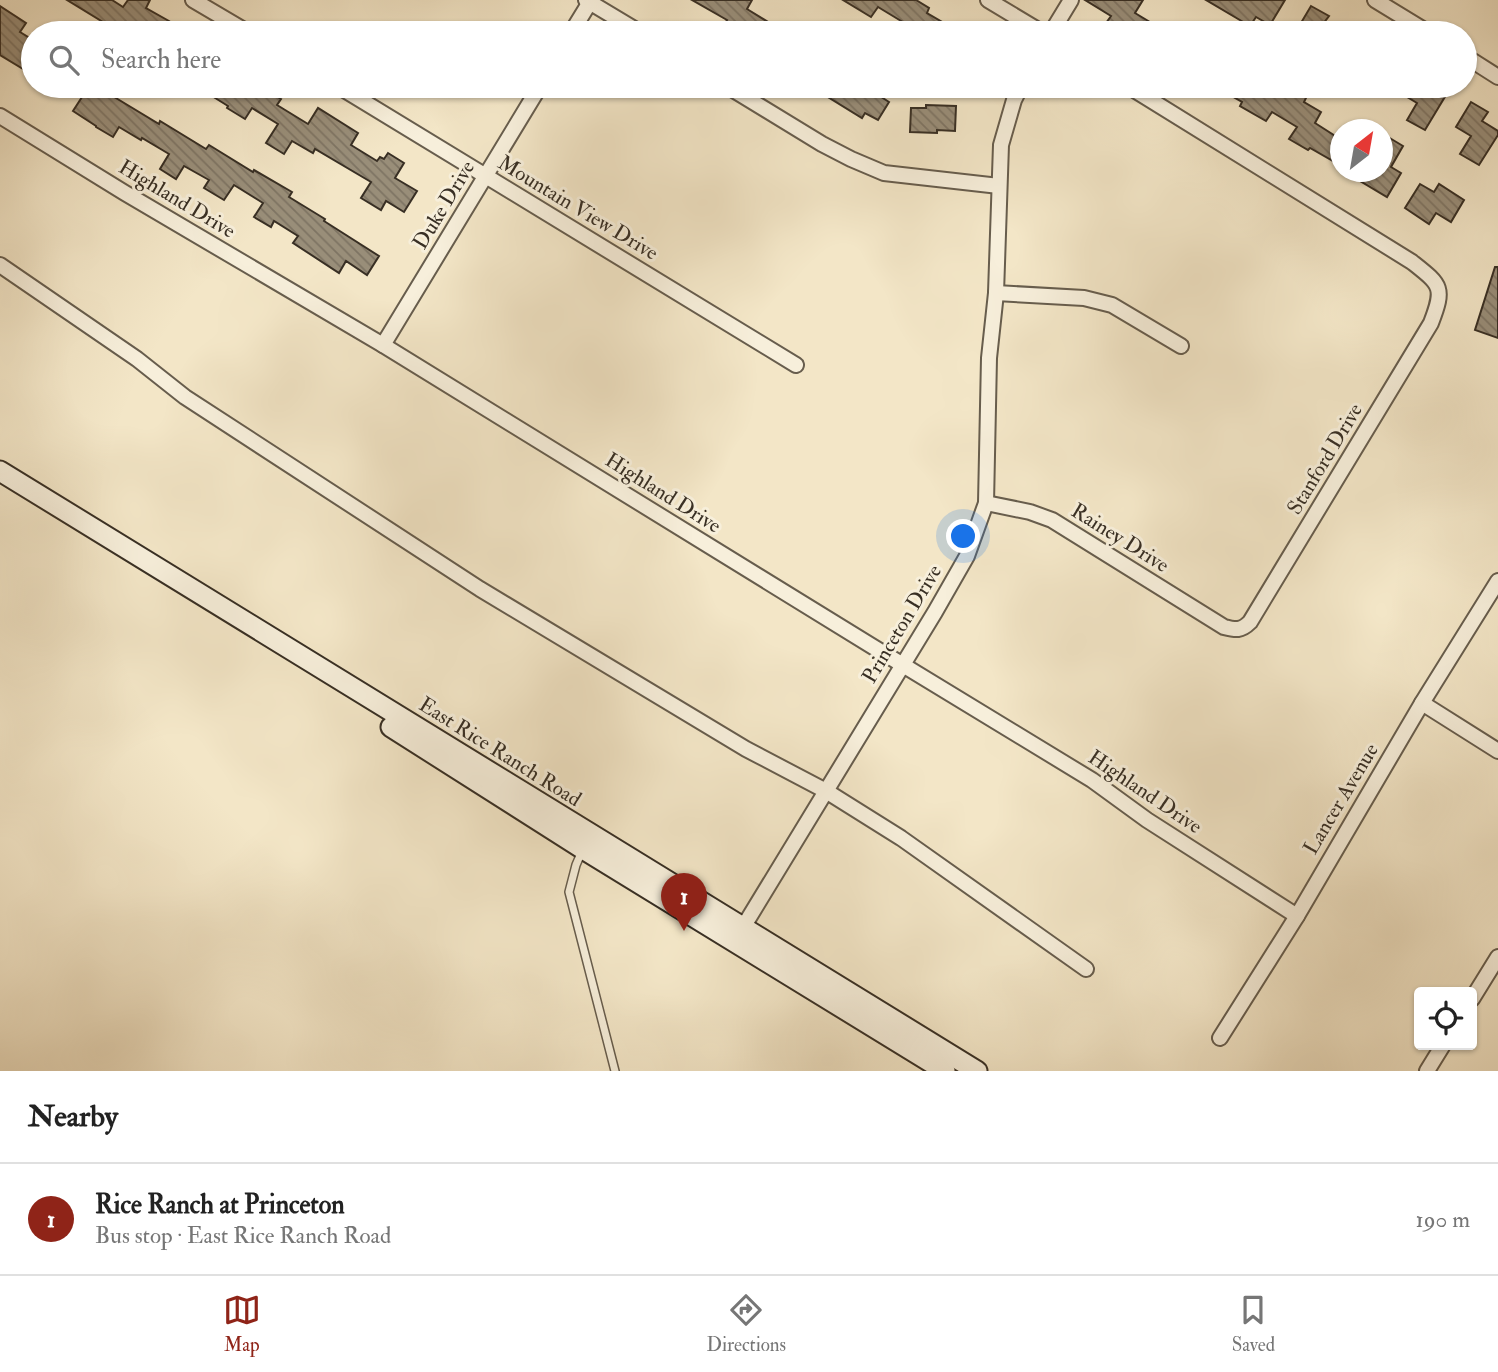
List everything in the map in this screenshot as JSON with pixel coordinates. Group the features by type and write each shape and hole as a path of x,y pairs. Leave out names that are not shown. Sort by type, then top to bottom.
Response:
{"main road":[{"name":"East Rice Ranch Road","path":"0,471 587,842"},
{"name":"East Rice Ranch Road","path":"0,485 739,935 977,1071"},
{"name":"East Rice Ranch Road","path":"739,935 945,1071"}],"street":[{"path":"192,0 228,21"},
{"path":"988,0 1023,21"},
{"path":"1058,21 1071,0"},
{"path":"1375,0 1409,21"},
{"path":"577,21 588,1 620,21"},
{"path":"1477,62 1497,72"},
{"name":"Mountain View Drive","path":"358,98 796,365"},
{"name":"Duke Drive","path":"383,345 533,98"},
{"path":"747,98 822,144 884,173 999,186"},
{"name":"Princeton Drive","path":"739,935 967,556 986,503 989,358 996,293 999,186 1002,145 1015,98"},
{"name":"Stanford Drive","path":"1147,98 1412,262 1434,280 1438,288 1438,304 1431,323 1250,622 1244,628 1235,630 1224,627"},
{"name":"Highland Drive","path":"0,116 383,345 1092,779 1147,820 1297,916"},
{"path":"0,265 137,359 186,397 480,589 746,749 826,791 901,838 1086,969"},
{"path":"996,293 1084,298 1112,305 1181,346"},
{"name":"Rainey Drive","path":"986,503 1030,512 1052,520 1224,627"},
{"name":"Lancer Avenue","path":"1220,1038 1297,916 1498,580"},
{"path":"1422,703 1498,751"},
{"path":"1477,991 1498,957"},
{"path":"1427,1071 1440,1050"}],"lane":[{"path":"587,842 576,865 569,892 615,1071"}],"building":[{"path":"67,0 112,0 123,7 128,0 150,0 146,8 169,21 101,21"},
{"path":"692,0 752,0 747,9 766,21 727,20"},
{"path":"843,0 916,0 929,8 927,13 941,21 901,21 878,7 871,17"},
{"path":"1085,0 1143,0 1135,13 1148,21 1108,21 1111,16"},
{"path":"1206,0 1285,0 1272,21 1263,21 1256,17 1253,21 1242,21"},
{"path":"0,6 23,21 20,32 21,68 0,55"},
{"path":"1311,6 1329,16 1325,21 1302,21"},
{"path":"81,98 116,98 159,124 160,121 206,149 209,145 292,192 289,197 379,256 367,275 346,261 339,273 293,243 298,236 274,221 271,227 254,217 263,203 234,185 224,200 204,188 209,180 184,166 176,179 160,169 169,154 119,127 113,137 73,111"},
{"path":"215,98 279,98 277,105 308,124 318,108 358,133 351,145 377,161 380,157 384,159 388,153 404,163 395,178 417,191 404,212 386,201 381,210 361,198 371,182 315,149 313,153 292,141 284,154 266,143 278,124 252,108 245,119 227,108 228,106"},
{"path":"830,98 883,98 889,102 878,120 865,113 862,118"},
{"path":"1235,98 1306,98 1304,102 1321,112 1315,123 1330,133 1330,159 1289,139 1297,127 1272,112 1266,121 1240,106 1242,102"},
{"path":"1409,98 1444,98 1425,130 1407,120 1417,103"},
{"path":"1471,102 1488,112 1482,121 1498,131 1479,165 1460,154 1471,136 1456,127"},
{"path":"926,105 956,106 955,131 910,132 911,108 926,108"},
{"path":"1393,140 1403,146 1393,164"},
{"path":"1393,168 1401,173 1387,197 1362,182 1393,182"},
{"path":"1420,184 1434,192 1439,184 1464,200 1451,222 1436,213 1429,224 1405,208"},
{"path":"1495,267 1498,267 1498,338 1475,330"}],"place":[{"name":"Rice Ranch at Princeton","path":"684,931"}]}
